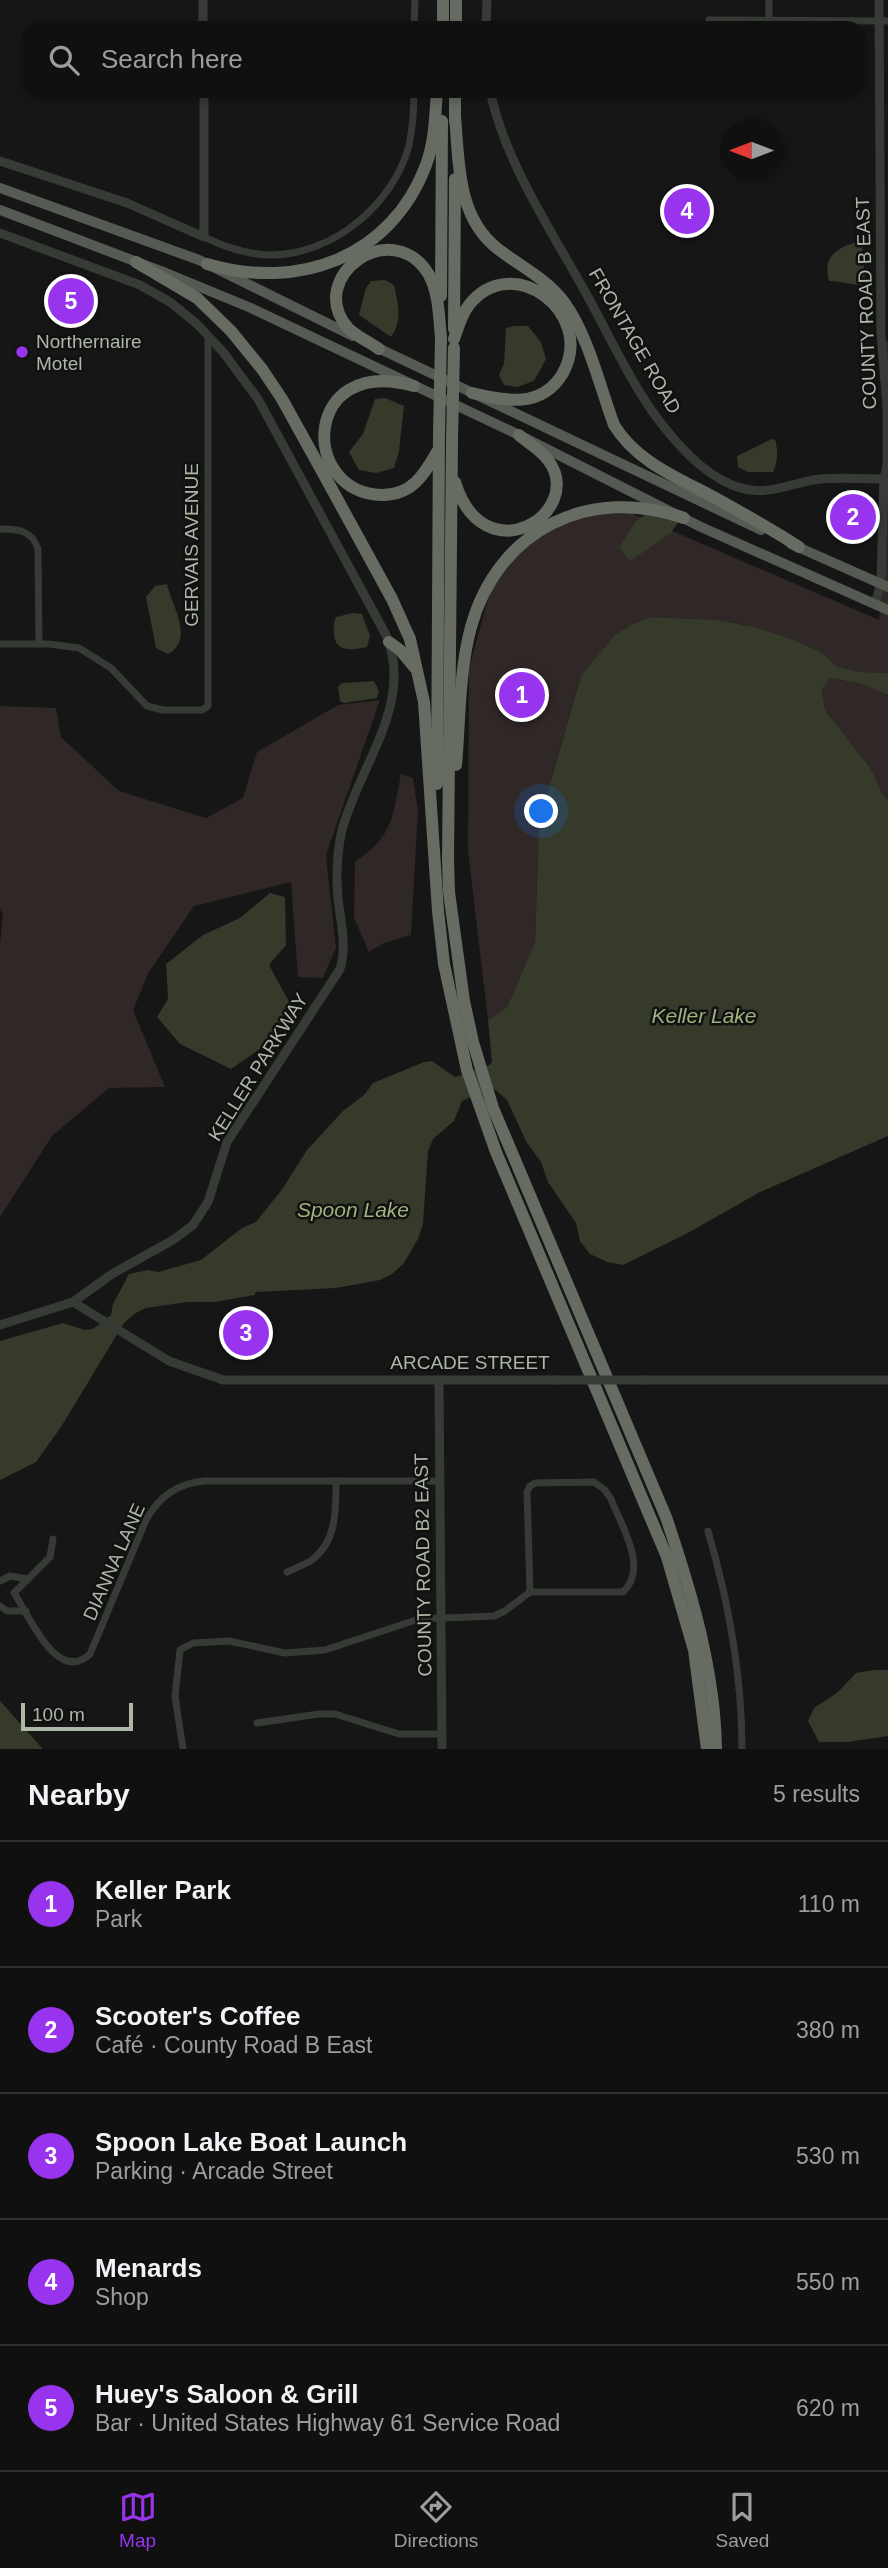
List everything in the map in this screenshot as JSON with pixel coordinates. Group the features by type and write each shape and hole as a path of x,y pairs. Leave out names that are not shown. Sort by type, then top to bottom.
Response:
{"highway":[{"path":"456,0 456,21"},
{"path":"207,264 246,274 291,273 337,260 364,244 390,223 421,178 432,144 436,98"},
{"path":"443,98 452,441 448,859 469,1053"},
{"path":"438,911 439,435 449,342 455,98"},
{"path":"455,116 463,192 474,219 488,241 551,288 568,308 581,334 614,425 621,436 631,448 651,463 761,522 799,547"},
{"path":"379,349 349,330 340,313 337,297 341,279 352,264 377,250 407,254 428,273 449,342"},
{"path":"136,262 197,298 231,331 270,380 392,599 410,639 421,678 424,702 438,911 448,992 487,1110 667,1557 696,1662 707,1749"},
{"path":"449,342 474,299 491,289 511,284 531,288 548,298 562,314 567,325 570,346 566,366 561,377 545,392 514,402 472,393"},
{"path":"414,386 374,380 346,391 332,406 325,426 324,439 329,459 339,475 356,489 387,495 398,494 421,479 439,448"},
{"path":"452,466 462,499 476,519 500,531 527,527 548,509 556,484 548,459 519,435"},
{"path":"448,859 467,644 478,606 494,577 529,540 556,521 582,510 634,506 684,518"},
{"path":"389,642 410,661 421,678"},
{"path":"487,1110 666,1517 701,1638 716,1749"}],"main road":[{"path":"0,188 207,264 616,462 884,585"},
{"path":"0,210 251,308 519,435 684,518 888,610"}],"street":[{"path":"203,0 203,21"},
{"path":"414,21 415,0"},
{"path":"486,21 487,0"},
{"path":"769,0 769,20"},
{"name":"COUNTY ROAD B EAST","path":"875,604 884,585 884,479 887,465 887,406 881,347 884,294 883,21 879,0"},
{"path":"709,20 883,21"},
{"path":"204,98 204,237"},
{"path":"0,161 127,203 240,251 281,254 321,244 348,229 374,207 398,174 411,136 414,98"},
{"name":"FRONTAGE ROAD","path":"492,98 499,126 513,160 620,356 657,418 694,460 733,485 754,490 785,489 827,479 884,479"},
{"name":"KELLER PARKWAY","path":"0,233 156,293 184,312 234,364 258,399 389,642 395,666 395,680 387,716 347,815 339,848 337,879 344,949 340,969 228,1142 208,1202 193,1225 173,1240 112,1274 73,1302 0,1325"},
{"name":"GERVAIS AVENUE","path":"39,643 65,645 91,654 111,668 140,701 155,709 202,710 208,706 208,337"},
{"path":"0,529 15,529 27,533 36,542 39,643 0,644"},
{"name":"ARCADE STREET","path":"73,1302 169,1361 223,1380 888,1380"},
{"name":"COUNTY ROAD B2 EAST","path":"439,1380 442,1749"},
{"name":"DIANNA LANE","path":"27,1579 15,1592 26,1611 55,1656 67,1662 79,1662 93,1649 146,1520 165,1496 183,1485 205,1481 439,1481"},
{"path":"286,1572 311,1560 327,1543 335,1522 336,1481"},
{"path":"183,1749 174,1696 180,1650 193,1643 229,1641 285,1653 325,1650 419,1619 494,1616 530,1592 623,1592 629,1586 634,1573 635,1560 611,1499 605,1490 594,1482 535,1483 530,1486 527,1492 530,1592"},
{"path":"708,1531 733,1630 741,1701 742,1749"},
{"path":"0,1581 10,1576 27,1579 50,1557 53,1539"},
{"path":"0,1606 7,1611 26,1611"},
{"path":"257,1723 335,1714 388,1732 442,1734"}],"shaded area":[{"path":"885,341 888,341 888,673 860,672 838,667 821,652 755,627 718,620 652,617 581,676 539,823 535,942 507,1007 488,1020 468,851 469,668 495,574 563,517 617,507 879,620 887,549"},
{"path":"830,678 862,684 888,695 888,800 871,769 825,710 822,689"},
{"path":"380,700 326,855 336,948 323,978 298,977 291,882 194,906 149,972 133,1010 165,1087 109,1088 52,1136 0,1217 0,943 3,915 0,909 0,706 56,708 61,737 119,791 206,818 243,798 257,752 338,705"},
{"path":"401,774 413,778 418,811 411,935 384,943 369,952 354,918 355,861 368,852 384,834 393,813"}],"water":[{"path":"859,241 862,243 865,281 862,285 829,281 828,265 833,254"},
{"path":"385,280 394,285 398,305 397,324 391,337 359,315 366,288 371,281"},
{"path":"528,326 541,342 546,359 534,381 517,387 504,385 499,375 504,364 506,328"},
{"path":"385,398 404,406 399,451 394,468 376,473 359,470 349,452 363,434 375,399"},
{"path":"775,440 777,452 773,472 748,472 738,467 737,456"},
{"path":"653,510 678,522 671,533 630,561 619,547 637,520"},
{"path":"167,584 181,632 176,648 168,654 156,648 146,597 155,586"},
{"path":"362,614 370,636 367,647 346,649 335,641 336,617"},
{"name":"Keller Lake","path":"652,617 718,620 755,627 821,652 838,667 860,672 888,673 888,695 862,684 830,678 822,689 825,710 871,769 888,800 888,1136 760,1192 686,1234 623,1265 607,1262 590,1254 580,1241 576,1223 548,1182 541,1162 527,1143 507,1100 493,1088 462,1101 454,1121 433,1139 428,1151 423,1224 404,1263 392,1274 380,1280 336,1288 255,1292 255,1295 215,1302 187,1302 146,1308 134,1314 124,1323 61,1427 36,1462 0,1480 0,1341 63,1323 85,1330 93,1329 111,1315 113,1304 129,1274 148,1270 158,1272 201,1260 242,1228 256,1222 283,1188 307,1150 373,1083 424,1062 432,1061 455,1077 488,1066 492,1062 488,1020 507,1007 535,942 539,823 581,676 615,635"},
{"path":"374,681 379,691 377,698 344,703 340,701 338,687 342,683"},
{"path":"270,893 285,897 286,945 269,965 293,1009 260,1049 231,1069 180,1044 157,1017 168,999 166,964 203,935 240,918"},
{"path":"888,1670 888,1736 848,1742 819,1742 808,1721 814,1708 838,1692 856,1673"},
{"path":"0,1701 43,1749 0,1749"}],"place":[{"name":"Menards","path":"687,211"},
{"name":"Huey's Saloon & Grill","path":"71,301"},
{"name":"Northernaire Motel","path":"22,352"},
{"name":"Scooter's Coffee","path":"853,517"},
{"name":"Keller Park","path":"522,695"},
{"name":"Spoon Lake Boat Launch","path":"246,1333"}],"water label":[{"name":"Spoon Lake","path":"353,1209"}]}
